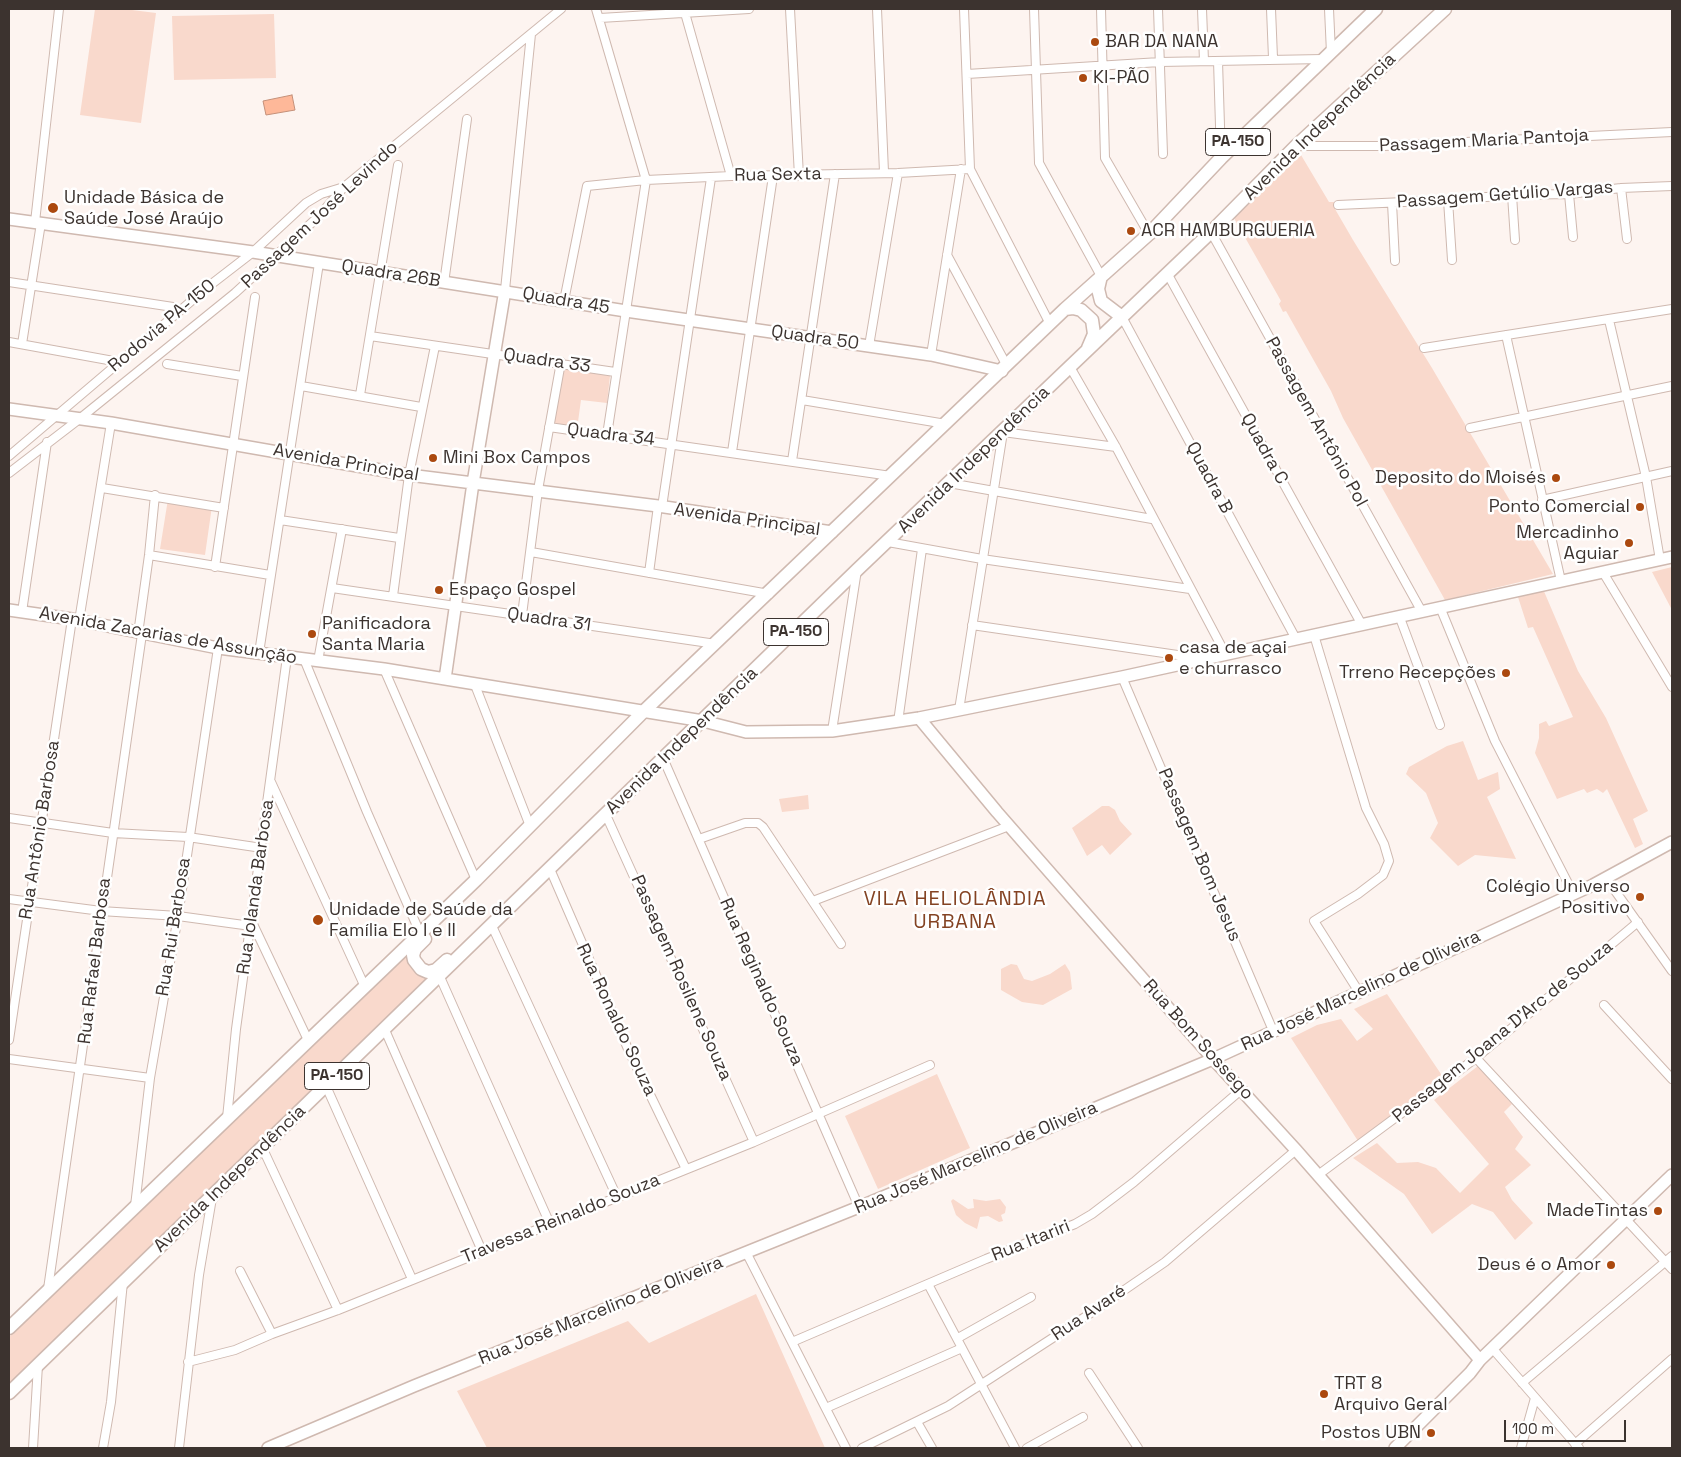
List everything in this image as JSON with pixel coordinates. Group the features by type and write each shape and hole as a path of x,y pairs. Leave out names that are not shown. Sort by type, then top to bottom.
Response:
{"main road":[{"name":"PA-150","path":"9,1328 476,880 644,711 1005,369 1065,309 1149,234 1221,158 1376,9"},
{"name":"Avenida Independência","path":"9,1393 857,570 1211,232 1296,146 1445,9"},
{"path":"1101,276 1098,289 1101,301 1122,317"},
{"path":"1065,309 1081,310 1092,320 1094,334 1087,350"},
{"path":"494,861 482,882 416,948 414,960 421,969 428,972 436,970 512,898 531,888"}],"street":[{"path":"22,344 32,285 59,9"},
{"name":"Passagem José Levindo","path":"78,420 228,299 324,212 344,187 561,9"},
{"path":"596,9 646,180 615,372 607,435"},
{"path":"600,18 749,9"},
{"path":"790,9 799,176"},
{"path":"877,9 884,172"},
{"path":"964,9 970,169 1050,324"},
{"path":"1034,9 1039,163 1101,276"},
{"path":"1101,9 1105,158 1149,234"},
{"path":"1158,9 1163,154"},
{"path":"1202,9 1204,61"},
{"path":"1272,9 1273,58"},
{"path":"967,74 1160,62 1327,56 1329,9"},
{"path":"685,12 731,176"},
{"path":"370,336 495,353 505,290 530,34"},
{"path":"1218,61 1221,158"},
{"path":"444,282 467,119"},
{"name":"Passagem Maria Pantoja","path":"1296,146 1384,146 1672,132"},
{"path":"360,395 398,165"},
{"path":"931,355 960,169"},
{"name":"Rua Sexta","path":"564,301 587,186 646,180 731,176 799,176 970,169"},
{"path":"869,346 898,173"},
{"path":"792,461 836,174"},
{"path":"732,452 773,176"},
{"path":"649,573 673,443 689,319 711,178"},
{"name":"Passagem Getúlio Vargas","path":"1338,205 1512,195 1569,194 1622,188 1672,186"},
{"name":"Rodovia PA-150","path":"9,456 119,362 254,252 314,197 344,187"},
{"path":"1622,188 1627,239"},
{"path":"1569,194 1573,237"},
{"path":"1512,195 1515,240"},
{"path":"1448,200 1452,260"},
{"path":"1392,203 1395,261"},
{"name":"Quadra 26B","path":"9,219 254,252 505,290"},
{"name":"Passagem Antônio Pol","path":"1211,232 1422,612"},
{"path":"947,255 1005,369"},
{"path":"259,654 289,455 302,386 319,263"},
{"name":"Quadra C","path":"1166,273 1362,625"},
{"path":"9,282 173,307"},
{"name":"Quadra 45","path":"505,290 626,311"},
{"path":"215,567 255,297"},
{"path":"1424,348 1672,309"},
{"name":"Quadra 50","path":"626,311 931,355 1005,369"},
{"name":"Quadra B","path":"1122,317 1296,639"},
{"path":"1609,320 1646,477 1660,560"},
{"path":"1506,334 1561,581"},
{"path":"9,342 119,362"},
{"path":"393,596 399,538 409,475 421,407 435,346"},
{"name":"Quadra 33","path":"456,607 472,483 495,353 615,372"},
{"path":"522,615 538,490 561,362"},
{"path":"167,364 242,376"},
{"path":"1070,367 1116,447 1152,519 1226,655"},
{"path":"302,386 421,407"},
{"path":"1470,428 1672,386"},
{"path":"802,400 946,424"},
{"name":"Avenida Principal","path":"9,410 111,423 409,475 538,490 832,532"},
{"path":"9,473 78,420"},
{"name":"Rua Antônio Barbosa","path":"9,1040 29,902 75,620 102,488 111,423"},
{"name":"Quadra 34","path":"549,427 673,443 891,476"},
{"path":"959,710 1003,432 1116,447"},
{"path":"22,612 47,442"},
{"path":"1542,500 1672,471"},
{"path":"949,482 1152,519"},
{"path":"102,488 155,495 224,508"},
{"name":"Rua Rafael Barbosa","path":"48,1289 82,1068 101,911 140,634 155,495"},
{"path":"280,520 399,538"},
{"path":"318,661 342,529"},
{"path":"888,542 982,559 1190,589"},
{"path":"898,722 922,549"},
{"path":"530,552 769,594"},
{"path":"150,555 270,575"},
{"name":"Avenida Zacarias de Assunção","path":"9,610 75,620 218,648 384,669 644,711 703,721 746,732 832,731 898,722 1122,677 1400,618 1440,607 1561,581 1604,574 1672,557"},
{"path":"832,731 857,570"},
{"path":"1604,574 1672,687"},
{"name":"Quadra 31","path":"332,588 716,644"},
{"path":"445,679 456,607"},
{"path":"1440,607 1495,741 1573,893"},
{"path":"1400,618 1440,725"},
{"path":"972,625 1207,659"},
{"path":"1314,635 1366,808 1384,844 1390,861 1383,875 1358,894 1314,921 1359,992"},
{"name":"Rua Rui Barbosa","path":"135,1206 150,1078 178,916 188,837 218,648"},
{"name":"Rua Iolanda Barbosa","path":"227,1118 236,1029 252,924 287,657"},
{"path":"304,659 344,758 420,933"},
{"path":"384,669 476,880"},
{"name":"Passagem Bom Jesus","path":"1122,677 1274,1033"},
{"path":"475,685 530,826"},
{"name":"Rua Bom Sossego","path":"919,718 1009,826 1480,1360"},
{"name":"Rua Reginaldo Souza","path":"664,758 859,1207"},
{"path":"270,781 365,987"},
{"name":"Passagem Rosilene Souza","path":"606,815 682,978 754,1142"},
{"path":"9,818 113,833 188,837 262,848"},
{"path":"699,840 745,823 758,823 772,836 841,944"},
{"path":"813,901 1009,826"},
{"name":"Rua José Marcelino de Oliveira","path":"268,1448 414,1386 859,1207 1274,1033 1606,878 1672,842"},
{"name":"Rua Ronaldo Souza","path":"550,869 628,1049 686,1169"},
{"path":"1606,878 1672,971"},
{"path":"9,899 101,911 178,916 252,924 308,1040"},
{"name":"Passagem Joana D'Arc de Souza","path":"1318,1175 1476,1058 1638,922"},
{"path":"492,926 617,1197"},
{"path":"440,976 550,1224"},
{"path":"1604,1005 1672,1079"},
{"path":"385,1030 482,1251"},
{"path":"1476,1058 1628,1219 1669,1259 1672,1269"},
{"path":"9,1059 150,1078"},
{"name":"Travessa Reinaldo Souza","path":"188,1362 234,1350 338,1310 754,1142 930,1065"},
{"path":"326,1086 412,1279"},
{"name":"Rua Itariri","path":"792,1342 1075,1224 1092,1214 1141,1176 1241,1090"},
{"path":"262,1148 338,1310"},
{"name":"Rua Avaré","path":"862,1448 917,1422 982,1385 1165,1262 1296,1150"},
{"path":"1395,1448 1470,1373 1492,1348 1672,1175"},
{"path":"179,1448 188,1362 212,1198"},
{"path":"746,1252 846,1448"},
{"path":"1522,1383 1669,1259"},
{"path":"240,1271 272,1334"},
{"path":"103,1448 111,1402 124,1280"},
{"path":"928,1284 1015,1448"},
{"path":"958,1338 1031,1297"},
{"path":"826,1408 962,1348"},
{"path":"1492,1348 1577,1446 1672,1359"},
{"path":"33,1448 38,1364"},
{"path":"1089,1374 1138,1448"},
{"path":"1521,1448 1535,1398"},
{"path":"1027,1448 1083,1417"},
{"path":"917,1422 932,1448"}],"shaded area":[{"path":"95,9 124,9 156,13 141,123 80,115"},
{"path":"274,14 276,78 174,80 172,16"},
{"path":"292,95 295,110 266,115 263,101"},
{"path":"1301,155 1329,202 1336,202 1335,209 1353,240 1432,368 1553,574 1445,600 1343,418 1331,391 1286,311 1283,312 1279,304 1281,301 1234,218"},
{"path":"561,367 610,376 607,403 581,400 577,429 553,426"},
{"path":"168,499 212,506 205,555 160,549"},
{"path":"1672,567 1672,610 1652,572"},
{"path":"1543,589 1578,671 1606,718 1648,811 1633,819 1643,844 1635,848 1607,789 1603,793 1597,789 1587,793 1584,789 1557,799 1535,753 1539,738 1539,724 1546,721 1549,726 1573,717 1533,627 1528,628 1517,594"},
{"path":"1463,741 1478,780 1498,772 1500,789 1487,797 1516,859 1475,855 1458,866 1430,838 1438,823 1426,793 1406,774 1409,767 1447,746"},
{"path":"808,795 809,809 782,812 779,799"},
{"path":"1102,806 1109,806 1115,810 1120,821 1132,834 1110,855 1102,845 1087,856 1072,828"},
{"path":"407,955 421,976 430,980 9,1387 9,1337"},
{"path":"1011,964 1017,965 1024,979 1032,981 1050,974 1065,964 1070,972 1072,989 1043,1005 1022,1002 1001,990 1001,969"},
{"path":"1387,994 1443,1077 1358,1141 1291,1038 1317,1025 1341,1019 1357,1041 1373,1029 1354,1009"},
{"path":"1478,1066 1512,1104 1504,1112 1523,1137 1515,1149 1531,1165 1505,1187 1512,1200 1533,1223 1515,1240 1493,1212 1472,1204 1432,1234 1404,1194 1353,1158 1377,1143 1397,1163 1418,1162 1436,1168 1460,1193 1489,1164 1434,1100"},
{"path":"937,1074 970,1148 878,1189 845,1116"},
{"path":"953,1199 968,1209 974,1208 973,1199 986,1201 1000,1199 1006,1207 1005,1213 1001,1215 1003,1221 999,1222 988,1216 980,1217 977,1229 965,1223 956,1215 951,1201"},
{"path":"756,1294 825,1448 487,1448 457,1391 628,1321 649,1343"}],"place":[{"name":"BAR DA NANA","path":"1095,42"},
{"name":"KI-PÃO","path":"1083,78"},
{"name":"Unidade Básica de Saúde José Araújo","path":"53,208"},
{"name":"ACR HAMBURGUERIA","path":"1131,231"},
{"name":"Mini Box Campos","path":"433,458"},
{"name":"Deposito do Moisés","path":"1556,478"},
{"name":"Ponto Comercial","path":"1640,507"},
{"name":"Mercadinho Aguiar","path":"1629,543"},
{"name":"Espaço Gospel","path":"439,590"},
{"name":"Panificadora Santa Maria","path":"312,634"},
{"name":"casa de açai e churrasco","path":"1169,658"},
{"name":"Trreno Recepções","path":"1506,673"},
{"name":"Colégio Universo Positivo","path":"1640,897"},
{"name":"Unidade de Saúde da Família Elo I e II","path":"318,920"},
{"name":"MadeTintas","path":"1658,1211"},
{"name":"Deus é o Amor","path":"1611,1265"},
{"name":"TRT 8 Arquivo Geral","path":"1324,1394"},
{"name":"Postos UBN","path":"1431,1433"}],"district":[{"name":"VILA HELIOLÂNDIA URBANA","path":"955,912"}]}
